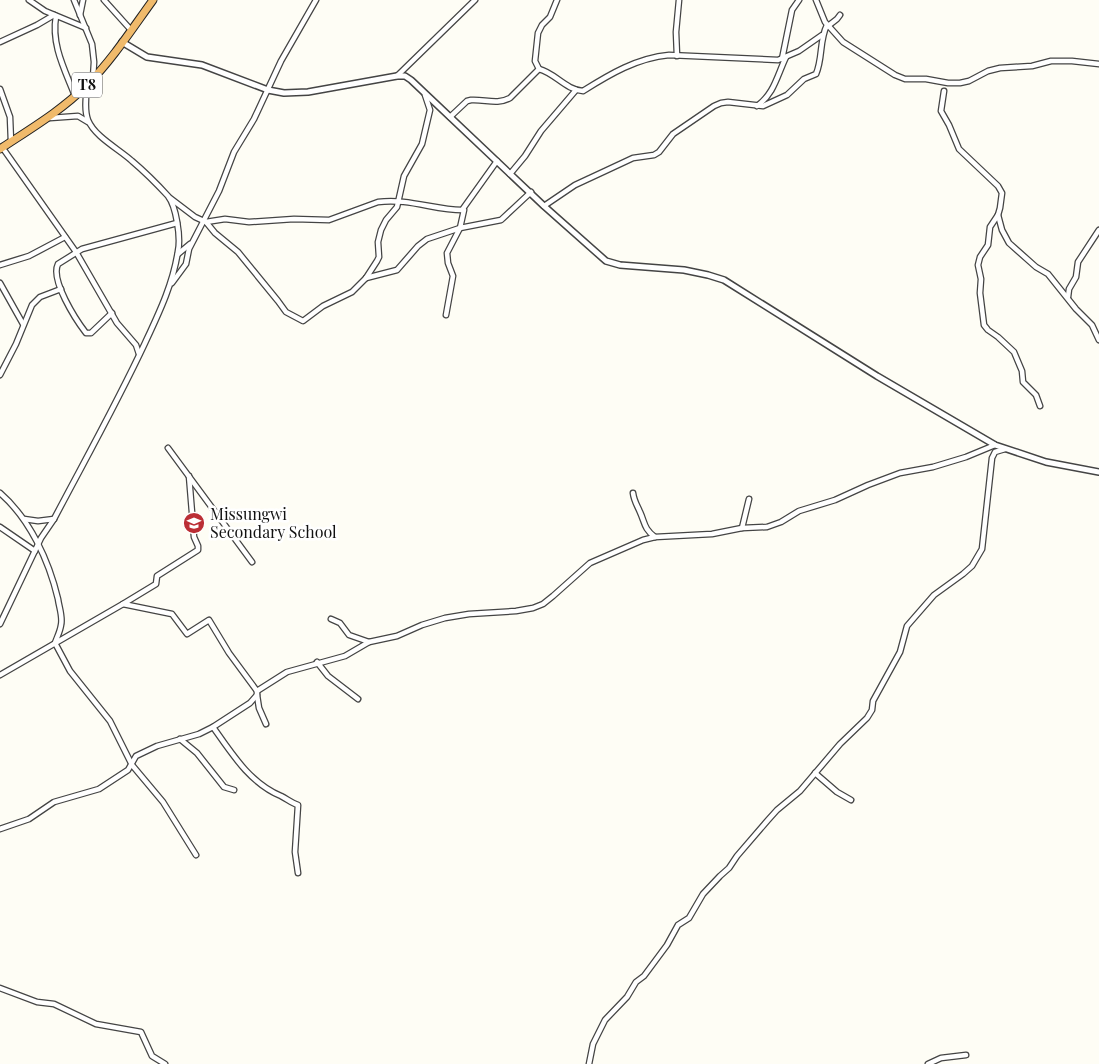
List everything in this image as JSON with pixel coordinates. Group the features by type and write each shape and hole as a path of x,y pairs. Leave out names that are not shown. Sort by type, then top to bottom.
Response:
{"highway":[{"name":"T8","path":"1,148 47,118 87,85 122,42 152,0"}],"street":[{"path":"29,0 55,15 86,28"},
{"path":"74,0 92,44 93,78"},
{"path":"80,15 83,0"},
{"path":"104,0 131,30"},
{"path":"169,288 186,264 189,249 219,190 234,152 254,119 281,61 316,0"},
{"path":"397,76 475,0"},
{"path":"539,69 535,61 538,33 542,25 550,17 557,0"},
{"path":"677,56 676,32 679,0"},
{"path":"756,106 766,99 784,58 792,10 799,0"},
{"path":"816,0 827,25 843,42 895,75 911,80 960,83 1000,68 1036,65 1051,61 1099,64"},
{"path":"0,42 55,15"},
{"path":"55,15 54,32 56,46 75,96"},
{"path":"544,206 575,185 602,172 633,158 654,155 659,152 673,134 720,103 763,106 782,98 804,79 816,74 821,58 820,44 822,35 827,25 840,15"},
{"path":"539,69 546,70 576,90 583,91 608,76 644,60 661,56 778,60 800,51 822,35"},
{"path":"122,42 148,57 202,65 268,90 284,93 302,93 405,76 544,206 606,261 620,265 684,270 724,280 877,376 995,445 1046,462 1099,472"},
{"path":"450,117 470,100 498,102 510,98 539,69"},
{"path":"87,85 86,111 89,122"},
{"path":"0,88 12,124 11,142"},
{"path":"510,174 525,156 541,130 576,90"},
{"path":"944,91 941,111 949,125 958,149 1000,189 1002,201 998,215 990,227 988,245 980,257 978,265 981,279 980,293 984,325 1014,352 1022,371 1023,382 1036,395 1040,406"},
{"path":"47,118 78,116 89,122 106,141 133,162 169,198 204,221 238,252 286,312 301,320 328,303 352,292 366,278 379,257 379,236 383,224 395,211 399,202 404,176 422,144 430,110 425,94"},
{"path":"0,101 5,105"},
{"path":"1,148 76,252 112,314 136,345 139,356"},
{"path":"446,315 453,276 446,257 450,245 460,228 464,210 497,162"},
{"path":"366,278 397,270 423,242 460,228 498,222 531,192"},
{"path":"0,624 38,546 40,538 54,519 139,356 169,288 178,254 179,235 169,198"},
{"path":"204,221 329,220 378,202 399,202 464,210"},
{"path":"998,215 1002,230 1009,243 1036,267 1048,274 1092,325 1099,340"},
{"path":"112,314 91,333 86,334 75,318 61,289 56,268 62,260 76,252 177,223"},
{"path":"1068,298 1068,289 1076,277 1078,262 1099,230"},
{"path":"0,266 29,256 65,237"},
{"path":"178,254 193,241"},
{"path":"0,283 23,324"},
{"path":"0,375 36,300 61,289"},
{"path":"0,829 28,819 54,802 99,788 128,770 136,756 180,739 199,734 213,727 250,703 257,693 287,672 317,662 345,656 369,642 397,636 422,625 445,618 469,614 516,611 542,604 590,563 635,543 655,537 694,536 742,528 767,527 781,522 799,511 834,500 900,473 934,467 995,445"},
{"path":"168,448 252,562"},
{"path":"589,1064 593,1044 605,1020 627,997 636,982 644,976 667,945 678,925 689,918 703,894 729,868 777,810 793,799 840,744 867,718 872,710 873,701 900,652 908,626 934,596 972,566 982,544 992,458 995,452 1005,449"},
{"path":"0,675 156,584 157,576 198,550 194,538 189,476"},
{"path":"0,493 2,498 24,519 54,582 62,623 55,643 70,671 110,721 132,766 163,802 196,854"},
{"path":"633,493 643,523 655,537"},
{"path":"742,528 749,499"},
{"path":"24,519 38,521 54,519"},
{"path":"0,527 35,551"},
{"path":"123,604 172,614 187,634 209,620 257,693 258,708 266,724"},
{"path":"332,619 340,623 349,635 369,642"},
{"path":"317,662 328,676 358,699"},
{"path":"213,727 248,773 273,793 298,804 294,852 298,873"},
{"path":"180,739 197,753 224,787 234,790"},
{"path":"815,773 837,792 851,800"},
{"path":"0,988 37,1002 54,1004 96,1024 141,1032 152,1056 165,1064"},
{"path":"928,1064 941,1058 966,1055"}],"place":[{"name":"Missungwi Secondary School","path":"194,523"}]}
